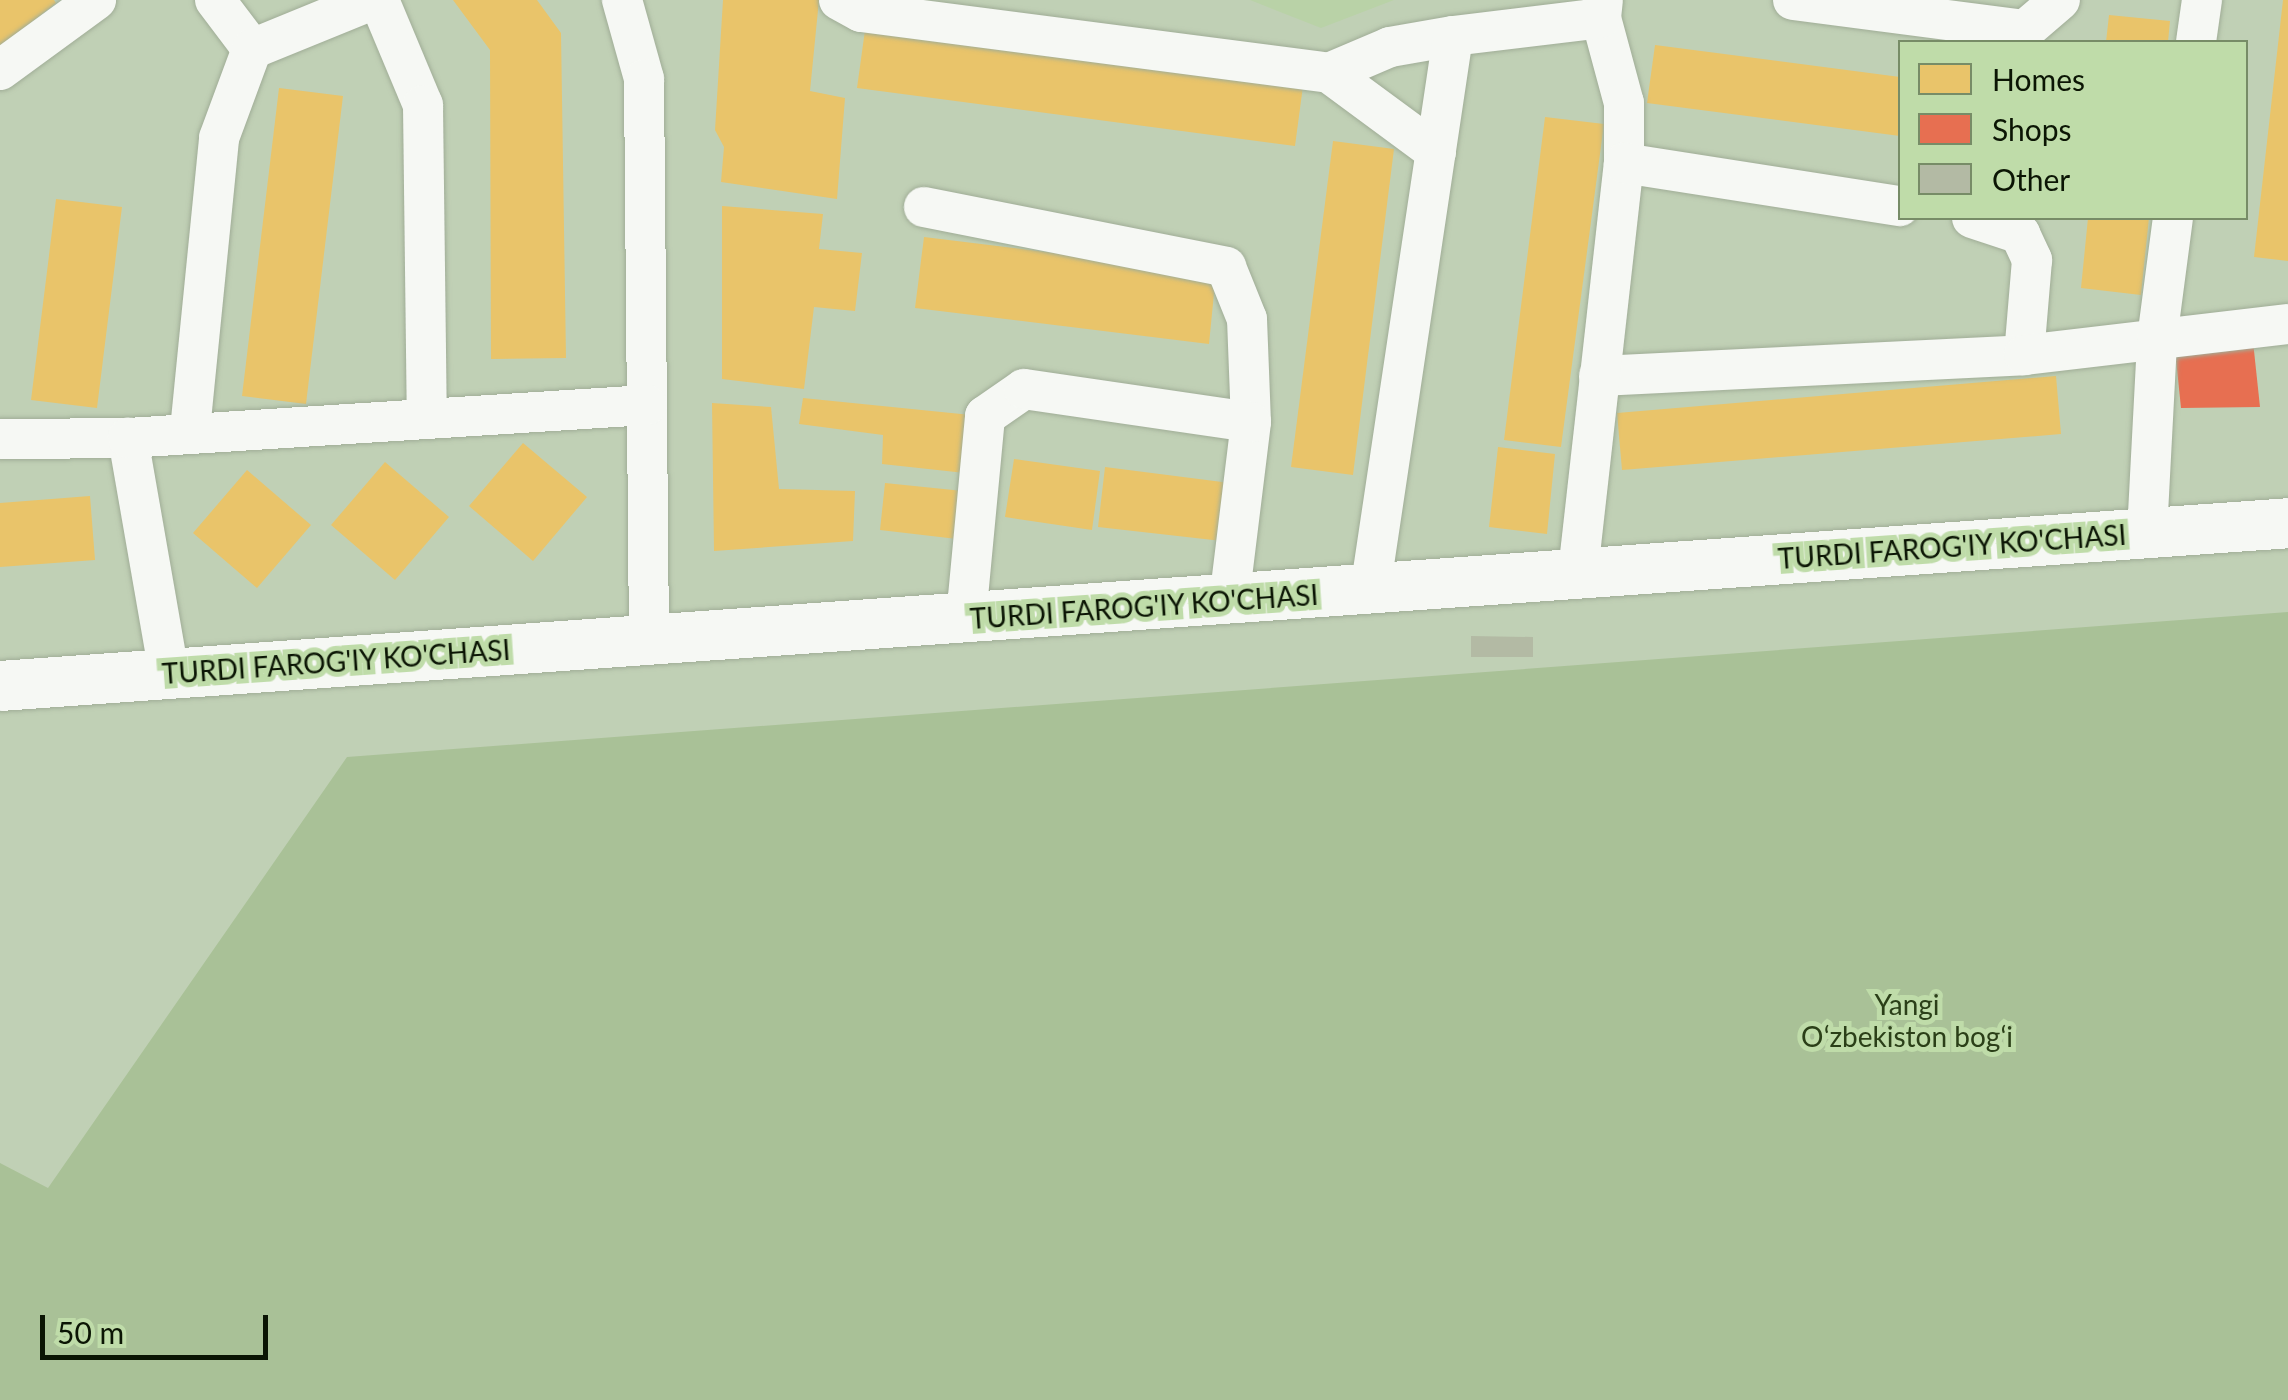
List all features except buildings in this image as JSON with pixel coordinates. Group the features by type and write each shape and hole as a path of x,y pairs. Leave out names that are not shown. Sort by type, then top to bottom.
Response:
{"main road":[{"name":"TURDI FAROG'IY KO'CHASI","path":"0,686 1229,602 1578,572 2288,523"}],"street":[{"path":"0,70 96,0"},
{"path":"215,0 252,49"},
{"path":"190,430 219,138 252,49 375,0 423,105 427,417"},
{"path":"622,0 644,79 649,639"},
{"path":"840,0 862,12 1329,73 1436,152"},
{"path":"1793,0 2025,30 2060,0"},
{"path":"2196,40 2202,0"},
{"path":"1329,73 1390,48 1602,9 1624,103 1624,163 1578,572"},
{"path":"1370,591 1453,36"},
{"path":"1624,163 1898,206"},
{"path":"924,207 1226,267 1247,320 1251,422 1229,602"},
{"path":"1978,220 2020,234 2032,260 2024,355"},
{"path":"2147,533 2157,339 2173,220"},
{"path":"1599,376 2024,355 2288,324"},
{"path":"966,618 986,416 1024,389 1251,422"},
{"path":"0,439 128,438 190,430 647,406"},
{"path":"128,438 169,673"}],"shaded area":[{"path":"1250,0 1394,0 1321,28"}],"green space":[{"name":"Yangi Oʻzbekiston bogʻi","path":"2288,612 2288,1400 0,1400 0,1163 48,1188 347,757"}]}
